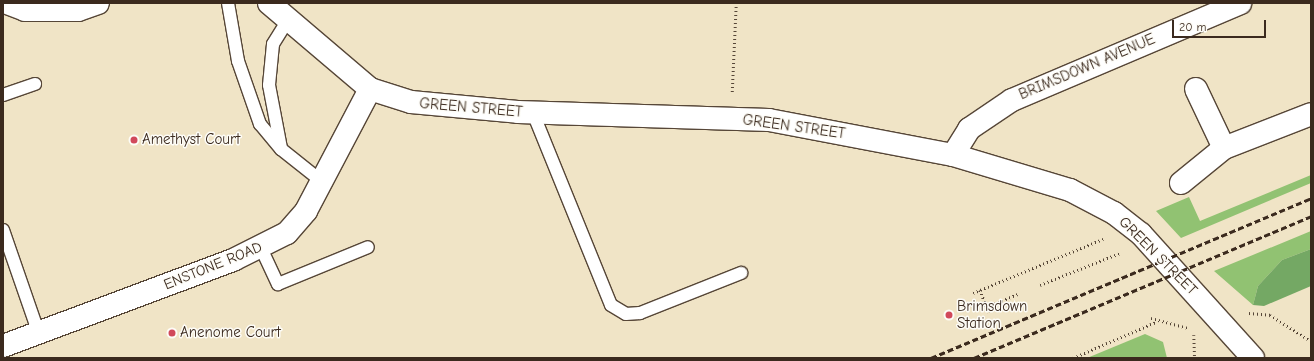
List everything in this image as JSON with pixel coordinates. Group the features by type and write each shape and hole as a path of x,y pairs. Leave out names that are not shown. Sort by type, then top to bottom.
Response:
{"street":[{"path":"8,3 25,10 71,10 98,3"},
{"name":"GREEN STREET","path":"270,3 370,89 411,102 533,113 769,120 952,155 1045,181 1114,213 1146,239 1252,358"},
{"name":"BRIMSDOWN AVENUE","path":"952,155 968,129 1012,100 1240,3"},
{"name":"ENSTONE ROAD","path":"3,346 38,331 261,248 287,233 306,211 320,180 370,89"},
{"path":"1196,89 1224,148"},
{"path":"1181,183 1224,148 1311,114"}],"lane":[{"path":"228,3 233,40 247,93 260,124 281,149 320,180"},
{"path":"281,149 269,85 273,44 288,20"},
{"path":"3,95 35,84"},
{"path":"533,113 611,305 626,314 640,313 741,273"},
{"path":"3,230 38,331"},
{"path":"261,248 278,284 368,247"}],"path":[{"path":"731,118 736,3"},
{"path":"973,292 1104,239"},
{"path":"1040,285 1121,252"},
{"path":"980,290 989,312"},
{"path":"987,306 1017,294"},
{"path":"1222,323 1253,312 1270,316 1311,341"},
{"path":"1151,318 1156,322 1193,329 1195,358"},
{"path":"1073,358 1156,322"}],"green space":[{"path":"1311,175 1311,183 1181,238 1156,211 1189,197 1200,221"},
{"path":"1311,231 1311,249 1282,260 1258,286 1253,305 1214,271"},
{"path":"1311,249 1311,286 1264,306 1253,305 1258,286 1282,260"},
{"path":"1145,334 1163,342 1167,358 1087,358"}],"railway":[{"path":"931,358 1311,198"},
{"path":"974,358 1311,216"}],"place":[{"name":"Amethyst Court","path":"134,140"},
{"name":"Brimsdown Station","path":"949,315"},
{"name":"Anenome Court","path":"172,333"}]}
